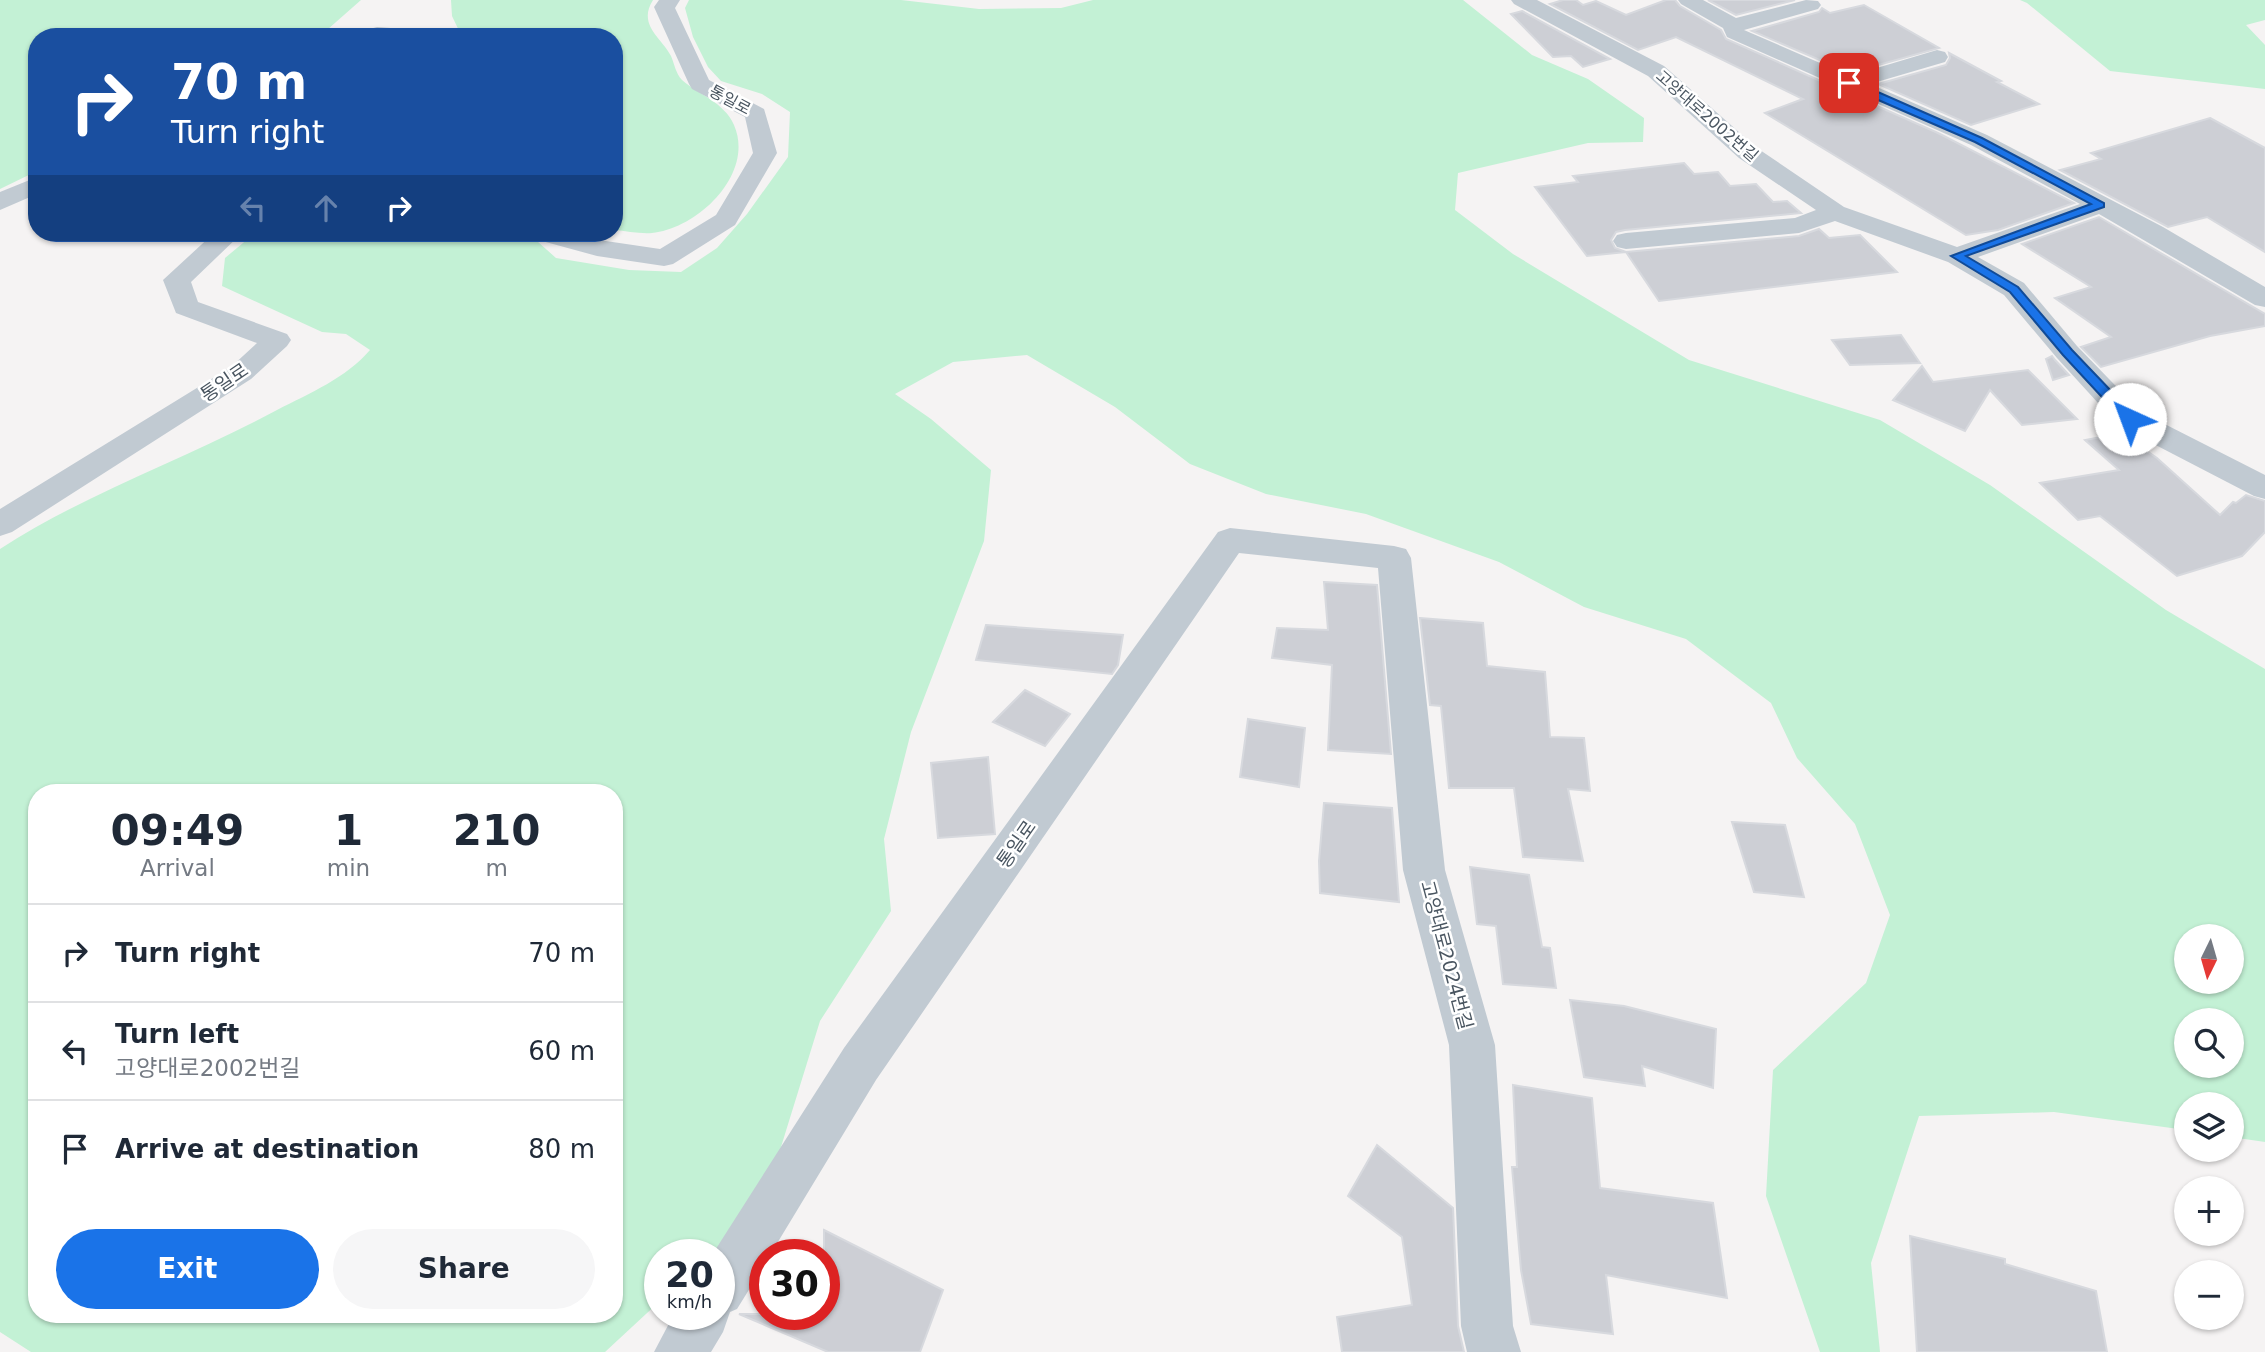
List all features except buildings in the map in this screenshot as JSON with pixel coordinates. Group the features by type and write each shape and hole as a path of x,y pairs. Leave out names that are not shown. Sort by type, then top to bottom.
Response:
{"street":[{"name":"통일로","path":"576,242 597,248 664,258 726,219 765,153 756,114 701,84 664,7 670,0"},
{"name":"고양대로2002번길","path":"1521,0 1656,71 1748,153 1835,212 1957,256 2014,289 2067,352 2130,419 2265,488"},
{"path":"1688,0 1733,25 1811,5"},
{"path":"1733,25 1734,33 1979,140 2265,299"},
{"path":"1849,83 1937,57"},
{"path":"0,202 28,188"},
{"path":"1957,256 2100,205"},
{"path":"1626,241 1799,225 1835,212"},
{"name":"통일로","path":"0,524 241,373 277,340 186,307 177,280 219,242"},
{"path":"2231,279 2265,264"},
{"name":"통일로","path":"735,1265 860,1065 1230,540 1394,558"},
{"name":"고양대로2024번길","path":"1394,558 1424,870 1472,1045 1487,1326 1494,1352"},
{"path":"681,1352 695,1330"}],"green space":[{"path":"0,0 361,0 329,28 28,28 28,175 0,189"},
{"path":"451,0 653,0 649,9 649,24 667,49 680,78 724,110 734,125 738,143 737,161 730,179 704,209 688,221 652,233 623,231 623,28 458,28 452,16"},
{"path":"689,0 901,0 979,9 1061,8 1093,0 1463,0 1532,55 1588,79 1644,118 1643,142 1588,143 1458,173 1455,210 1513,254 1689,360 1880,420 1990,485 2166,610 2265,669 2265,1142 2244,1139 2244,1092 2174,1092 2174,1128 2054,1112 1919,1116 1871,1263 1880,1352 1820,1352 1766,1196 1773,1070 1866,983 1890,915 1855,824 1797,758 1771,703 1686,639 1584,607 1499,562 1366,514 1266,494 1190,464 1115,407 1027,355 953,362 895,394 931,419 991,470 984,541 911,732 884,839 891,911 820,1021 763,1205 727,1239 644,1239 644,1316 605,1352 31,1352 0,1332 0,549 101,493 315,391 350,369 370,350 346,334 322,332 222,286 225,258 244,242 538,242 556,258 629,270 681,272 717,248 747,214 788,157 790,112 762,94 721,81 708,67 693,37 685,8"},
{"path":"2020,0 2265,0 2265,20 2246,25 2265,45 2265,89 2110,71"}],"route":[{"path":"1849,83 1979,140 2100,205 1957,256 2014,289 2067,352 2130,419"}]}
